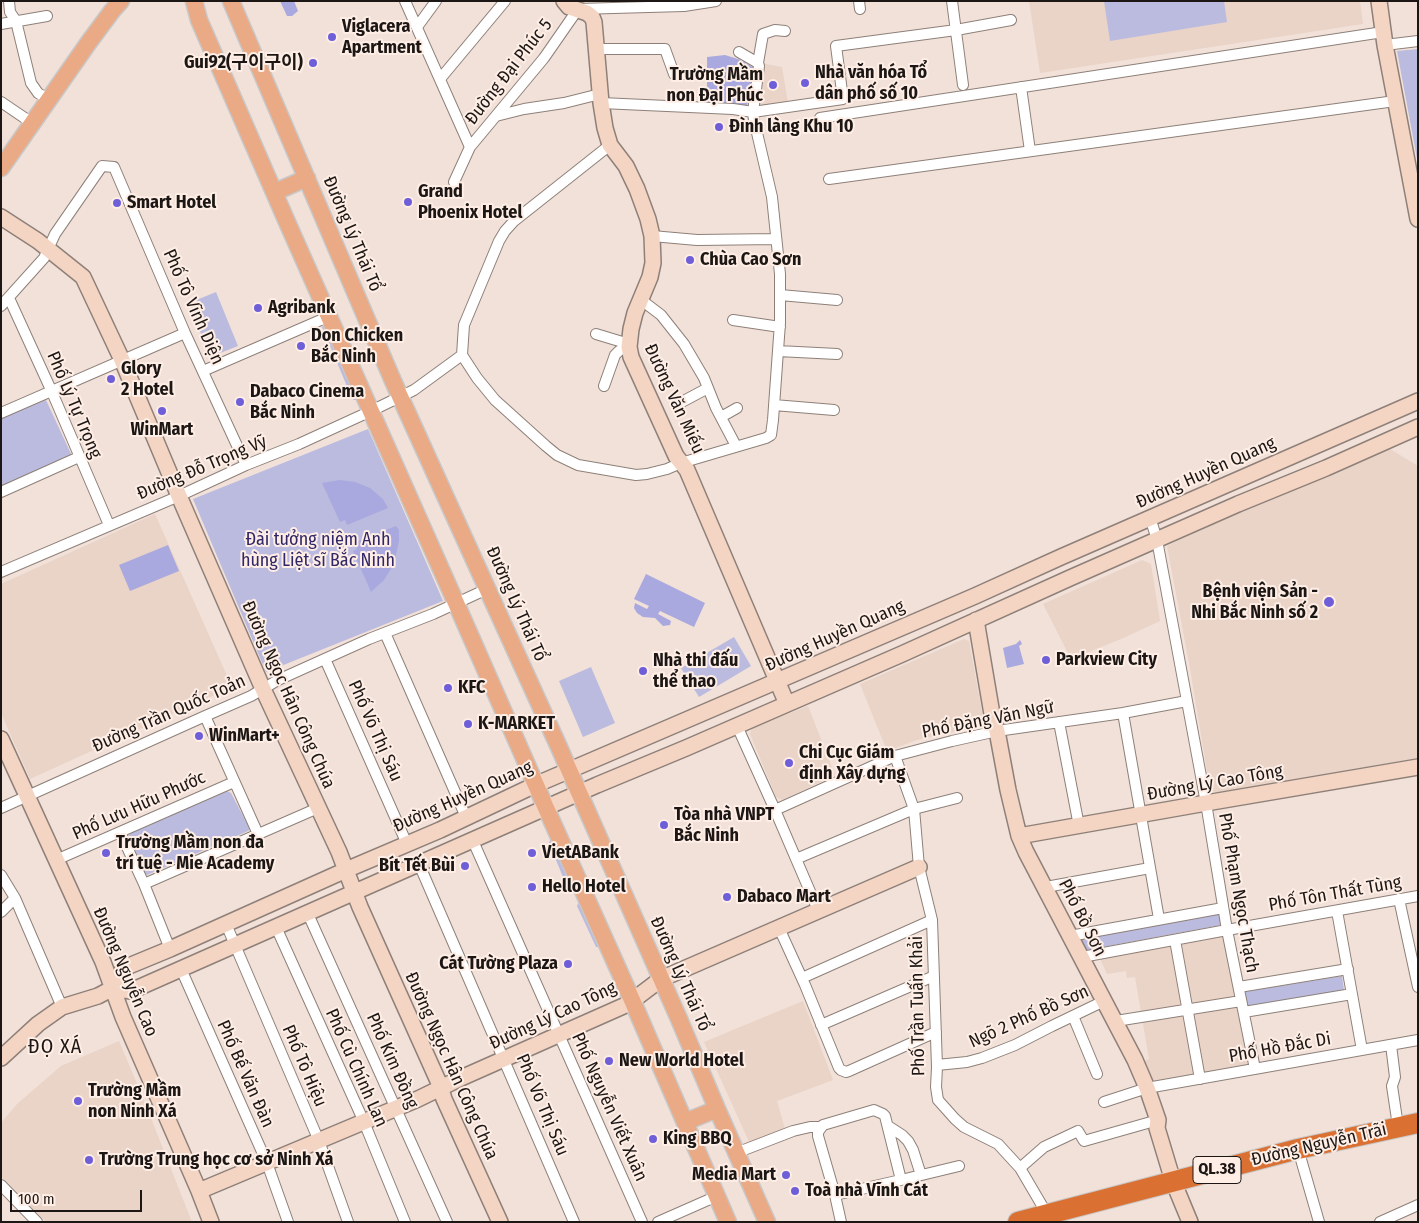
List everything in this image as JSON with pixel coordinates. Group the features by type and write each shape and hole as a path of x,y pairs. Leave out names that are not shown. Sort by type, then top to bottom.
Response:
{"highway":[{"name":"Đường Nguyễn Trãi","path":"1023,1221 1298,1149 1418,1122"}],"main road":[{"path":"4,160 120,1"},
{"path":"194,1 200,20 275,192 728,1222"},
{"name":"Đường Lý Thái Tổ","path":"232,1 400,396 579,794 767,1222"},
{"path":"275,192 307,178"},
{"path":"685,1122 717,1109"}],"street":[{"path":"8,1 10,12 16,21 31,83 38,93 49,100"},
{"name":"Đường Đại Phúc 5","path":"405,1 470,147 544,58 578,9"},
{"path":"417,27 436,1"},
{"path":"440,79 505,1"},
{"name":"Đường Văn Miếu","path":"564,1 569,6 587,13 594,22 600,98 605,128 610,145 626,166 637,189 652,236 650,277 630,329 630,352 676,456 687,470 787,704"},
{"path":"578,9 664,4 706,4 716,1"},
{"path":"952,1 963,85"},
{"path":"1379,1 1384,39 1418,219"},
{"path":"1,24 47,16"},
{"path":"496,116 524,109 600,98 753,112 842,98 836,46 956,30 1011,20"},
{"path":"610,145 514,221 505,231 499,241 464,325 462,355 477,378 495,400 546,446 567,461 578,465 636,475 647,474 766,438 771,434 774,405 780,327 780,274 772,197 753,112 763,34 775,30 785,32"},
{"path":"820,118 1021,87 1384,39 1418,41"},
{"path":"596,49 665,48 674,74 706,74"},
{"path":"739,52 758,63"},
{"path":"1021,87 1030,151"},
{"path":"829,179 1396,101"},
{"path":"1,102 32,123"},
{"path":"454,182 470,147"},
{"name":"Phố Tô Vĩnh Diện","path":"49,249 56,234 102,166 114,167 185,333 246,465"},
{"name":"Đường Ngọc Hân Công Chúa","path":"1,218 49,249 83,276 122,360 263,689 346,870 444,1099 500,1222"},
{"path":"652,236 697,240 776,239"},
{"path":"1,306 44,258 49,249"},
{"path":"780,295 837,300"},
{"name":"Phố Lý Tự Trọng","path":"9,298 52,392 108,525"},
{"path":"640,299 661,316 684,344 704,378 736,446"},
{"path":"203,371 330,316"},
{"path":"733,320 780,327"},
{"path":"1,413 185,333"},
{"path":"596,334 629,344"},
{"path":"604,386 615,355 629,344"},
{"path":"778,351 837,354"},
{"name":"Đường Đỗ Trọng Vỹ","path":"1,572 179,496 246,465 299,444 371,411 414,390 462,355"},
{"path":"678,404 708,388"},
{"name":"Đường Huyền Quang","path":"113,988 122,968 170,949 440,830 535,785 777,682 1418,401"},
{"path":"774,405 834,410"},
{"path":"721,417 737,408"},
{"path":"1,1058 38,1024 62,1008 98,996 113,988 131,991 902,654 1238,504 1416,429"},
{"path":"1315,445 1326,468"},
{"path":"1,492 79,457"},
{"path":"1229,483 1238,504"},
{"name":"Phố Phạm Ngọc Thạch","path":"1150,517 1157,540 1206,803 1227,930 1255,1068"},
{"path":"1062,556 1070,578"},
{"name":"Đường Trần Quốc Toản","path":"1,808 251,696 278,680 326,658 487,589"},
{"name":"Phố Bồ Sơn","path":"974,596 980,618 993,720 1019,836 1135,1060 1158,1120 1157,1128 1174,1181 1190,1222"},
{"path":"894,630 902,654"},
{"path":"385,633 466,817"},
{"name":"Phố Võ Thị Sáu","path":"326,658 407,844"},
{"name":"Phố Đặng Văn Ngữ","path":"775,810 895,756 952,740 997,731 1187,702"},
{"path":"1123,713 1159,920"},
{"path":"204,716 258,834"},
{"path":"1059,722 1079,826"},
{"path":"676,725 686,748"},
{"path":"737,726 818,910"},
{"name":"Đường Nguyễn Cao","path":"1,739 103,962 123,1016 211,1222"},
{"name":"Phố Trần Tuấn Khải","path":"895,756 914,809 918,867 932,920 937,1066 936,1087 938,1100 964,1126 998,1144 1020,1168 1047,1214"},
{"name":"Đường Lý Cao Tông","path":"1019,836 1418,767"},
{"name":"Phố Lưu Hữu Phước","path":"56,860 234,782"},
{"path":"796,860 914,809 957,798"},
{"path":"144,884 318,808"},
{"path":"440,830 449,851"},
{"path":"120,832 144,884 170,949"},
{"name":"Phố Nguyễn Viết Xuân","path":"473,840 642,1222"},
{"name":"Phố Võ Thị Sáu","path":"420,864 574,1222"},
{"name":"Đường Lý Cao Tông","path":"199,1191 396,1109 628,1004 661,979 918,867"},
{"path":"1046,888 1150,868"},
{"path":"1,875 16,898 62,1008"},
{"name":"Phố Tôn Thất Tùng","path":"1082,957 1418,896"},
{"path":"1,912 16,898"},
{"path":"1399,900 1414,954 1418,986"},
{"path":"1070,936 1223,908"},
{"path":"1337,911 1362,1050"},
{"name":"Phố Kim Đồng","path":"308,914 447,1222"},
{"path":"802,978 932,920"},
{"name":"Phố Tô Hiệu","path":"226,924 319,1140 348,1222"},
{"name":"Phố Cù Chính Lan","path":"276,928 364,1122 405,1222"},
{"path":"779,928 841,1070 846,1072 936,1032"},
{"path":"1175,940 1200,1079"},
{"name":"Phố Bế Văn Đàn","path":"181,968 267,1163 288,1222"},
{"path":"1238,987 1348,969"},
{"path":"821,1025 934,976"},
{"path":"1244,1012 1352,994"},
{"path":"1116,1021 1242,1000"},
{"name":"Ngõ 2 Phố Bồ Sơn","path":"937,1066 982,1058 1015,1045 1104,1001"},
{"path":"1073,1016 1097,1074"},
{"name":"Phố Hồ Đắc Di","path":"1104,1102 1147,1088 1418,1040"},
{"path":"1391,1045 1395,1077 1392,1086 1398,1126"},
{"path":"736,1154 793,1132 810,1127 820,1127 874,1110 886,1116 901,1180"},
{"path":"1020,1168 1044,1147 1078,1131 1084,1142 1158,1120"},
{"path":"888,1126 908,1141 921,1175"},
{"path":"820,1127 818,1136 841,1222"},
{"path":"1298,1149 1319,1222"},
{"path":"835,1195 959,1166"},
{"path":"1,1185 37,1222"},
{"path":"661,1221 717,1196"},
{"path":"1380,1222 1418,1205"}],"shaded area":[{"path":"280,1 294,1 298,11 292,16 287,16"},
{"path":"1029,1 1360,1 1363,24 1040,73"},
{"path":"725,55 741,60 754,68 747,106 707,103 707,57"},
{"name":"Trường Mầm non Đại Phúc","path":"761,63 782,67 788,103 758,108"},
{"name":"Bệnh viện Sản - Nhi Bắc Ninh số 2","path":"1390,449 1418,466 1418,758 1218,794 1210,789 1167,546 1217,522"},
{"path":"340,480 355,482 370,488 383,499 388,508 347,525 345,520 340,522 322,483"},
{"path":"155,514 232,687 30,779 1,713 1,584"},
{"path":"396,526 399,530 399,541 394,564 384,580 371,592 353,551 357,549 355,542"},
{"path":"168,545 179,571 130,591 119,565"},
{"path":"1142,560 1151,564 1160,621 1071,659 1043,604"},
{"path":"646,574 705,603 694,627 660,611 658,614 671,621 670,625 663,626 655,618 643,617 637,613 634,608 635,603 647,609 649,606 634,599"},
{"path":"964,639 969,641 984,723 982,726 917,740 887,751 860,684"},
{"path":"1020,640 1022,644 1019,646 1024,664 1007,668 1003,648 1016,644"},
{"path":"808,706 835,775 782,800 776,797 750,734 752,728"},
{"path":"1224,936 1251,1066 1148,1084 1143,1062 1149,1059 1135,977 1127,978 1126,971 1107,974 1100,959"},
{"path":"803,1001 833,1080 777,1101 785,1129 750,1144 704,1042"},
{"name":"Trường Trung học cơ sở Ninh Xá","path":"119,1041 192,1222 46,1222 1,1176 1,1123 17,1104 61,1066"}],"green space":[{"path":"1104,1 1224,1 1227,22 1110,41"},
{"path":"1418,49 1418,164 1397,51"},
{"path":"216,292 238,346 210,357 189,303"},
{"path":"324,324 357,400 352,398 322,327"},
{"path":"46,400 72,456 1,486 1,418"},
{"name":"Đài tưởng niệm Anh hùng Liệt sĩ Bắc Ninh","path":"368,429 443,601 266,672 193,499"},
{"path":"734,637 751,666 699,697 681,668"},
{"path":"591,667 615,723 583,737 559,681"},
{"path":"227,791 231,793 250,829 248,831 147,875 143,873 128,838 130,833"},
{"path":"552,839 574,889 568,889 549,842"},
{"path":"579,902 601,947 596,947 577,906"},
{"path":"1219,913 1221,925 1082,951 1077,939"},
{"path":"1342,976 1344,990 1246,1006 1243,992"}],"place":[{"name":"Viglacera Apartment","path":"332,37"},
{"name":"Gui92(구이구이)","path":"313,63"},
{"name":"Nhà văn hóa Tổ dân phố số 10","path":"805,83"},
{"name":"Trường Mầm non Đại Phúc","path":"773,85"},
{"name":"Đình làng Khu 10","path":"719,127"},
{"name":"Grand Phoenix Hotel","path":"408,202"},
{"name":"Smart Hotel","path":"117,203"},
{"name":"Chùa Cao Sơn","path":"690,260"},
{"name":"Agribank","path":"258,308"},
{"name":"Don Chicken Bắc Ninh","path":"301,346"},
{"name":"Glory 2 Hotel","path":"111,379"},
{"name":"Dabaco Cinema Bắc Ninh","path":"240,402"},
{"name":"WinMart","path":"162,411"},
{"name":"Bệnh viện Sản - Nhi Bắc Ninh số 2","path":"1329,602"},
{"name":"Parkview City","path":"1046,660"},
{"name":"Nhà thi đấu thể thao","path":"643,671"},
{"name":"KFC","path":"448,688"},
{"name":"K-MARKET","path":"468,724"},
{"name":"WinMart+","path":"199,736"},
{"name":"Chi Cục Giám định Xây dựng","path":"789,763"},
{"name":"Tòa nhà VNPT Bắc Ninh","path":"664,825"},
{"name":"Trường Mầm non đa trí tuệ - Mie Academy","path":"106,853"},
{"name":"VietABank","path":"532,853"},
{"name":"Bít Tết Bùi","path":"465,866"},
{"name":"Hello Hotel","path":"532,887"},
{"name":"Dabaco Mart","path":"727,897"},
{"name":"Cát Tường Plaza","path":"568,964"},
{"name":"New World Hotel","path":"609,1061"},
{"name":"Trường Mầm non Ninh Xá","path":"78,1101"},
{"name":"King BBQ","path":"653,1139"},
{"name":"Trường Trung học cơ sở Ninh Xá","path":"89,1160"},
{"name":"Media Mart","path":"786,1175"},
{"name":"Toà nhà Vĩnh Cát","path":"795,1191"}],"district":[{"name":"ĐỌ XÁ","path":"55,1047"}]}
